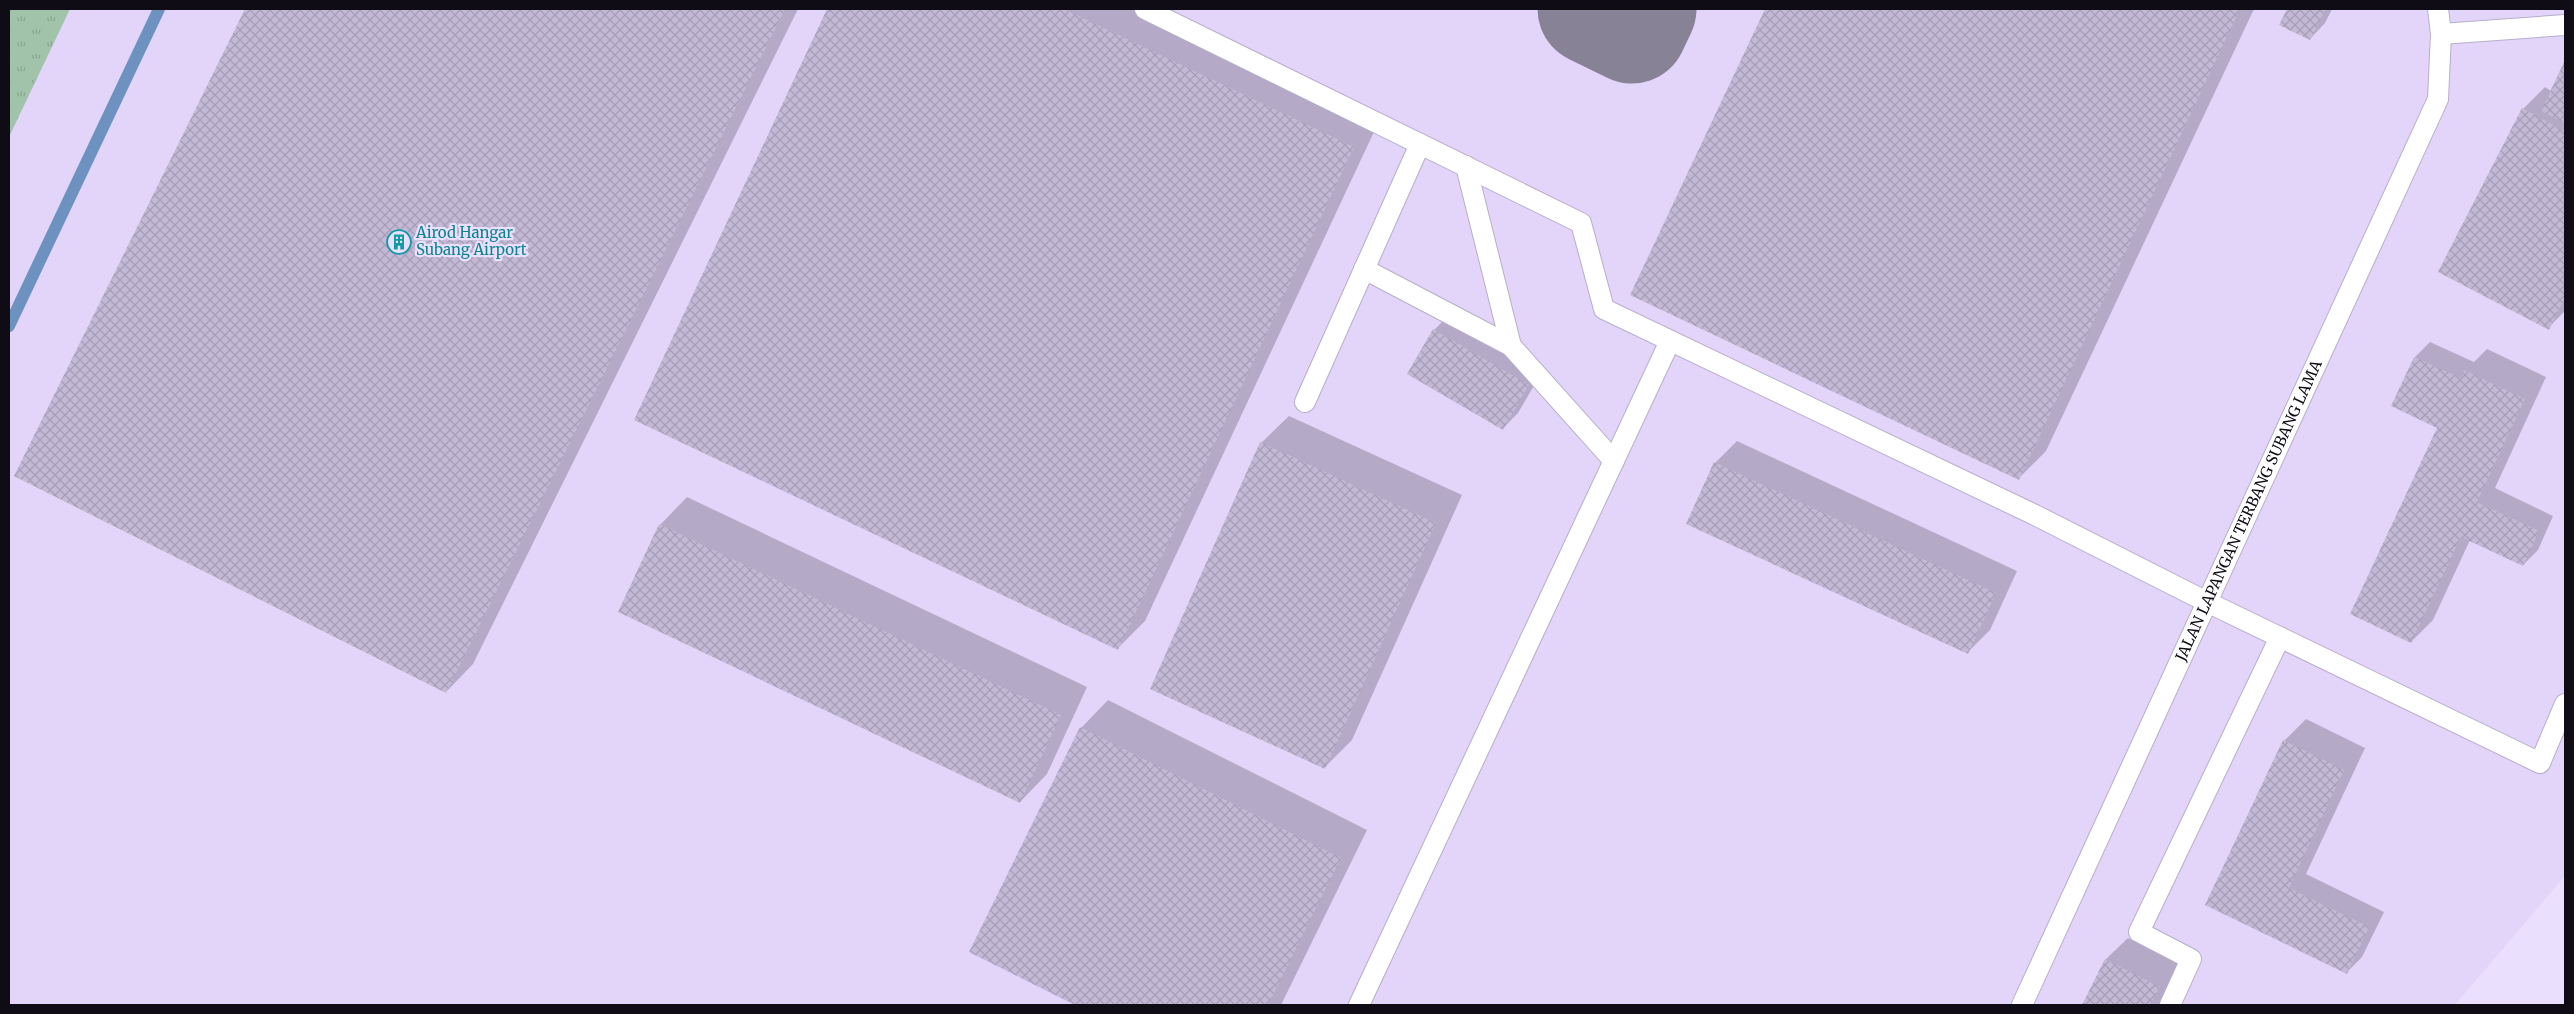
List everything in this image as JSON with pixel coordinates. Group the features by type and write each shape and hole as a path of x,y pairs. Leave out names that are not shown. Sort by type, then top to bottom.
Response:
{"lane":[{"path":"1145,9 1581,223 1604,309 2034,515 2207,602 2540,764 2565,704"},
{"name":"JALAN LAPANGAN TERBANG SUBANG LAMA","path":"2022,1005 2438,99 2441,34 2438,9"},
{"path":"2441,34 2565,25"},
{"path":"1305,402 1420,144"},
{"path":"1466,166 1511,346"},
{"path":"1364,269 1511,346 1614,461"},
{"path":"1359,1005 1670,341"},
{"path":"2170,1005 2192,959 2139,932 2280,637"}],"shaded area":[{"path":"9,9 2565,9 2565,876 2455,1005 9,1005"}],"green space":[{"path":"9,9 70,9 9,137"}],"building":[{"name":"Airod Hangar Subang Airport","path":"245,9 785,9 446,693 14,476"},
{"path":"827,9 1064,9 1354,147 1118,650 634,420"},
{"path":"1765,9 2240,9 2019,480 1630,295"},
{"path":"2287,9 2326,9 2310,40 2279,25"},
{"path":"2565,60 2565,123 2541,111"},
{"path":"2522,108 2565,131 2565,298 2549,330 2438,272"},
{"path":"1433,329 1529,385 1503,430 1407,374"},
{"path":"2414,357 2461,378 2464,370 2525,399 2477,502 2539,531 2523,566 2461,537 2411,643 2350,614 2437,428 2391,406"},
{"path":"1260,442 1436,523 1325,769 1150,689"},
{"path":"1714,462 1996,593 1968,654 1686,524"},
{"path":"659,524 1061,715 1020,803 618,612"},
{"path":"1080,727 1341,858 1268,1005 1075,1005 969,952"},
{"path":"2283,740 2344,770 2289,888 2369,927 2347,974 2205,905"},
{"path":"2105,959 2160,987 2150,1005 2082,1005"}],"waterway":[{"path":"9,326 159,9"}],"taxiway":[{"path":"1593,9 1632,28 1641,9"}],"place":[{"name":"Airod Hangar Subang Airport","path":"399,242"}]}
